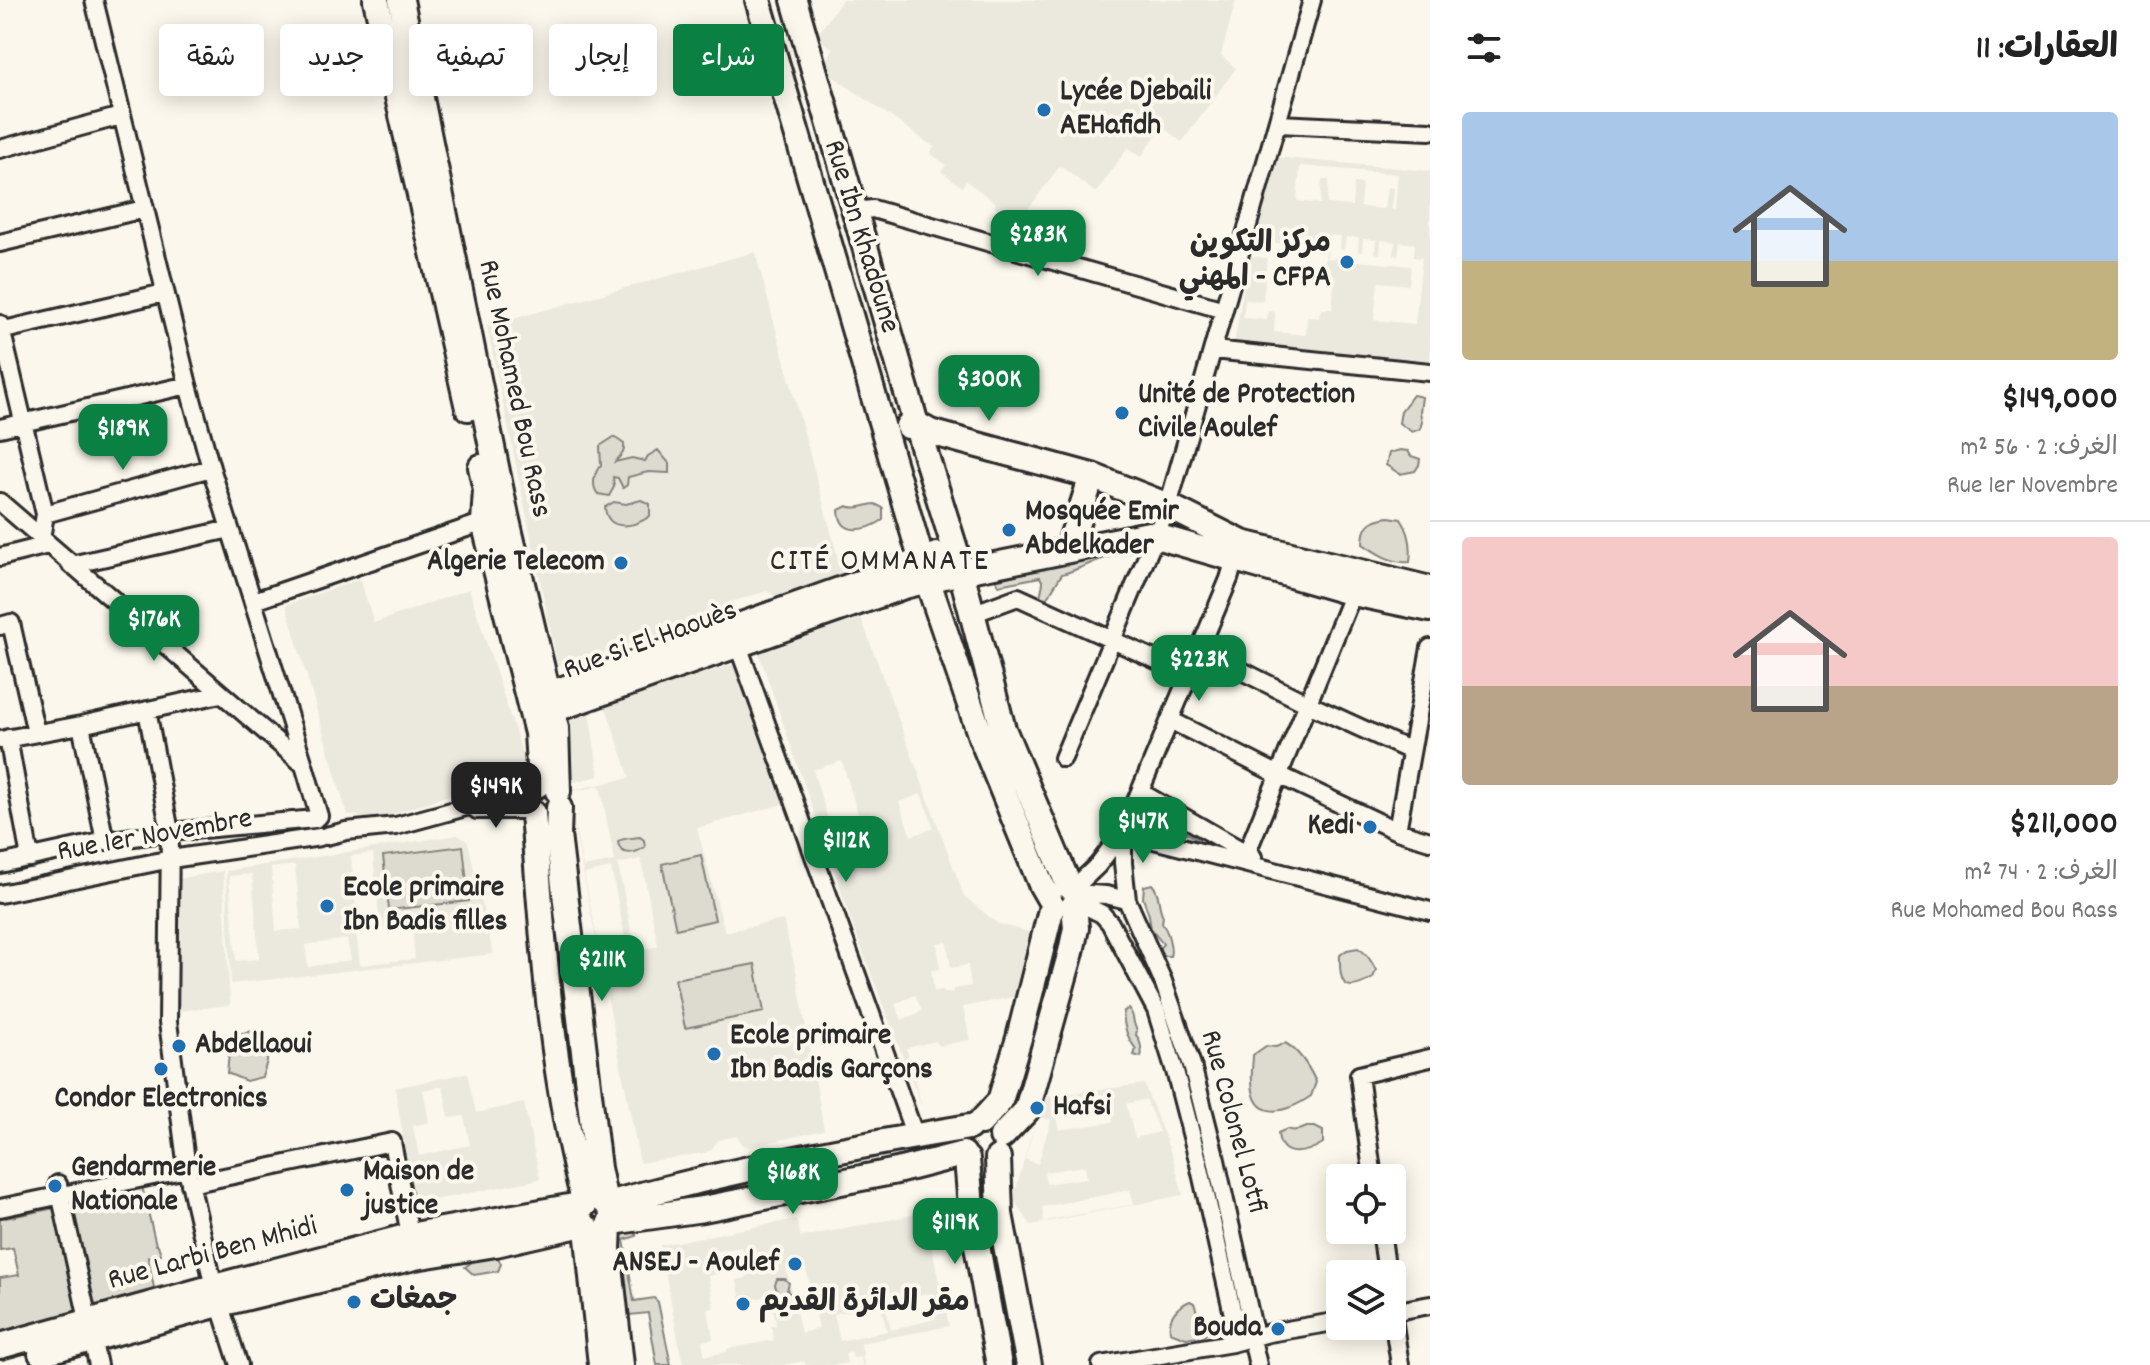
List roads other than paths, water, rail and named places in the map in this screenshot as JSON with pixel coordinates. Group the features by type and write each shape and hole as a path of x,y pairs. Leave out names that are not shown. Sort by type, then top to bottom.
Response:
{"street":[{"path":"94,0 164,293 211,468 321,817 346,831 396,826 463,809 542,799"},
{"name":"Rue Mohamed Bou Rass","path":"376,0 495,519"},
{"name":"Rue Mohamed Bou Rass","path":"401,0 495,519 540,706 537,733 542,799 545,971 553,1039 576,1171 598,1216 608,1248 621,1365"},
{"name":"Rue Ibn Khadoune","path":"758,0 924,570 992,733 1071,902"},
{"name":"Rue Ibn Khadoune","path":"794,0 972,614 992,733"},
{"path":"1063,758 1168,506 1312,0"},
{"path":"0,149 121,116"},
{"path":"1278,124 1430,131"},
{"path":"0,243 144,209"},
{"path":"821,220 873,209 1224,310"},
{"path":"45,542 45,514 0,329 164,293"},
{"path":"1213,350 1430,372"},
{"path":"0,428 188,385"},
{"path":"877,405 909,398"},
{"path":"886,432 916,424 930,432 1092,476 1168,506 1239,551 1353,593 1430,609"},
{"path":"45,514 211,468"},
{"path":"1068,550 1092,476"},
{"path":"0,502 304,765"},
{"path":"254,601 495,519"},
{"path":"71,565 230,529"},
{"name":"Rue Si El Haouès","path":"540,706 924,570 957,561 1068,550 1149,534 1156,536"},
{"path":"1156,536 1430,589"},
{"path":"0,557 45,542"},
{"name":"Rue Colonel Lotfi","path":"1239,551 1123,832 1123,863 1127,900 1171,1002 1192,1065 1253,1328 1246,1340"},
{"path":"1245,858 1353,593"},
{"path":"972,614 1018,597 1189,675"},
{"path":"0,626 11,623 36,733"},
{"path":"735,636 915,1136"},
{"path":"1397,831 1430,648"},
{"path":"1200,650 1411,751"},
{"path":"30,858 4,739 220,694"},
{"path":"147,710 170,832 168,1022 189,1176 217,1295 239,1365"},
{"path":"1170,720 1397,831 1430,841"},
{"path":"81,725 105,841"},
{"path":"1140,792 1245,858"},
{"name":"Rue Mohamed Bou Rass","path":"542,799 558,835 598,1168 601,1365"},
{"path":"321,817 312,824 312,829 323,836"},
{"name":"Rue 1er Novembre","path":"0,864 105,841 321,817"},
{"path":"193,830 193,857"},
{"name":"Rue 1er Novembre","path":"0,894 171,859 346,831"},
{"path":"999,1365 972,1219 965,1157 961,1149 962,1137 1000,1101 1019,1038 1071,902 1123,832 1245,858 1299,878 1430,911"},
{"path":"1071,902 1106,895 1127,900"},
{"path":"965,1157 979,1165 987,1165 1027,1110 1071,902"},
{"name":"Rue Colonel Lotfi","path":"1071,902 1110,923 1156,1010 1246,1340 1258,1365"},
{"path":"553,1039 582,1036"},
{"path":"1371,1164 1359,1075 1430,1058"},
{"path":"975,1125 996,1127 1000,1147 1000,1214 1029,1365"},
{"name":"Rue Larbi Ben Mhidi","path":"0,1346 91,1331 217,1295 412,1246 598,1216 776,1165 975,1125"},
{"path":"0,1208 60,1190 189,1176 392,1142 412,1246"},
{"name":"Rue Larbi Ben Mhidi","path":"598,1216 677,1213 965,1157"},
{"path":"1199,1164 1216,1160"},
{"path":"776,1165 783,1194"},
{"path":"60,1190 98,1365"},
{"path":"972,1219 1000,1214"},
{"path":"1406,1309 1430,1305"},
{"path":"1101,1365 1326,1323"},
{"name":"Rue Larbi Ben Mhidi","path":"0,1362 45,1359 91,1331"},
{"path":"1396,1340 1400,1365"}],"place":[{"name":"Lycée Djebaili AEHafidh","path":"1044,110"},
{"name":"مركز التكوين المهني - CFPA","path":"1347,262"},
{"name":"Unité de Protection Civile Aoulef","path":"1122,413"},
{"name":"Mosquée Emir Abdelkader","path":"1009,530"},
{"name":"Algerie Telecom","path":"621,563"},
{"name":"Kedi","path":"1370,827"},
{"name":"Ecole primaire Ibn Badis filles","path":"327,906"},
{"name":"Abdellaoui","path":"179,1046"},
{"name":"Ecole primaire Ibn Badis Garçons","path":"714,1054"},
{"name":"Condor Electronics","path":"161,1069"},
{"name":"Hafsi","path":"1037,1108"},
{"name":"Gendarmerie Nationale","path":"55,1186"},
{"name":"Maison de justice","path":"347,1190"},
{"name":"ANSEJ - Aoulef","path":"795,1264"},
{"name":"جمغات","path":"354,1302"},
{"name":"مقر الدائرة القديم","path":"743,1304"},
{"name":"Bouda","path":"1278,1329"}],"district":[{"name":"CITÉ OMMANATE","path":"880,563"}]}
